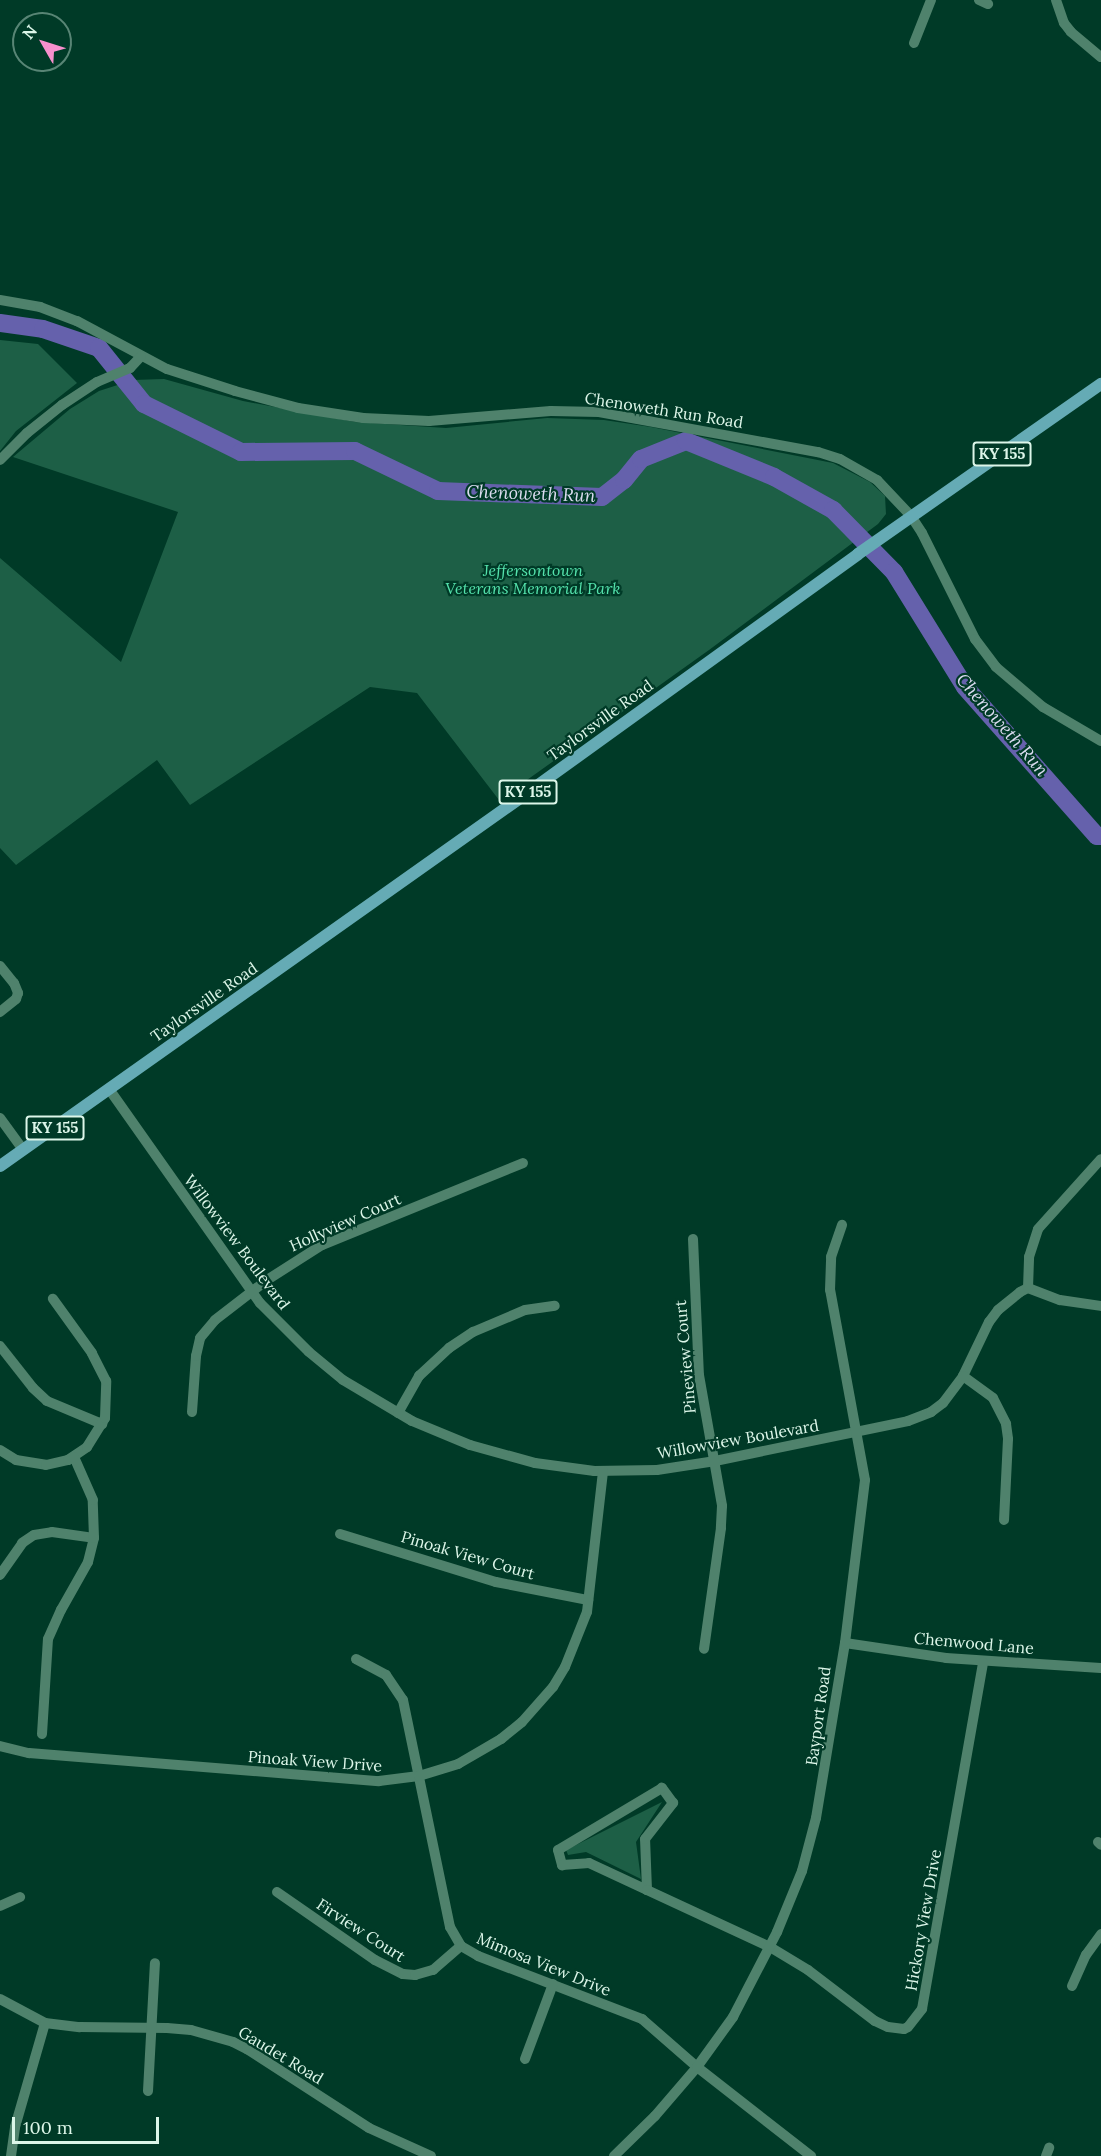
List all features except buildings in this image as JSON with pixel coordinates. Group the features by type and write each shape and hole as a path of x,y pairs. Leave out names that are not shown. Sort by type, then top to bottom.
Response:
{"main road":[{"name":"Taylorsville Road","path":"0,1166 523,796 911,516 1101,384"}],"street":[{"path":"914,43 931,0"},
{"path":"1056,0 1064,23 1071,32 1101,57"},
{"name":"Chenoweth Run Road","path":"0,300 40,307 77,321 167,369 255,397 335,414 429,421 564,411 599,412 818,452 867,472 887,489 911,516 922,533 975,639 992,663 1043,707 1101,741"},
{"path":"0,460 27,433 98,382 123,372 141,356"},
{"path":"0,966 14,983 18,993 16,999 0,1012"},
{"name":"Willowview Boulevard","path":"109,1089 252,1292 309,1352 343,1380 398,1413 442,1435 535,1463 603,1471 657,1470 715,1461 908,1421 931,1412 943,1403 963,1376 988,1322 1008,1300 1029,1288"},
{"path":"0,1118 22,1150"},
{"path":"1101,1159 1038,1229 1029,1257 1029,1288 1060,1300 1101,1306"},
{"name":"Hollyview Court","path":"192,1412 196,1356 200,1338 215,1320 290,1263 322,1245 524,1163"},
{"name":"Bayport Road","path":"614,2156 655,2116 697,2067 733,2017 770,1947 802,1871 816,1818 845,1642 864,1506 865,1480 830,1290 831,1257 842,1225"},
{"name":"Pineview Court","path":"693,1239 699,1375 722,1506 704,1649"},
{"path":"0,1450 16,1460 46,1465 74,1457 92,1442 102,1424 107,1408 106,1381 92,1353 53,1299"},
{"path":"398,1413 419,1376 449,1348 473,1332 525,1310 555,1306"},
{"path":"0,1346 33,1388 47,1401 102,1424"},
{"path":"963,1376 993,1398 1006,1424 1008,1446 1004,1520"},
{"path":"42,1734 48,1639 54,1621 88,1562 94,1538 93,1500 74,1457"},
{"name":"Pinoak View Drive","path":"0,1746 29,1753 329,1779 379,1781 419,1776 458,1764 482,1752 515,1728 538,1705 553,1687 575,1647 588,1600 603,1471"},
{"path":"0,1575 22,1543 34,1534 52,1532 94,1538"},
{"name":"Pinoak View Court","path":"340,1534 496,1582 588,1600"},
{"name":"Chenwood Lane","path":"845,1642 983,1662 1101,1668"},
{"name":"Mimosa View Drive","path":"356,1659 386,1675 399,1691 450,1928 461,1946 478,1956 642,2019 697,2067 811,2156"},
{"name":"Hickory View Drive","path":"647,1890 645,1839 674,1803 662,1788 558,1850 562,1865 589,1863 647,1890 770,1947 808,1970 875,2021 904,2029 916,2019 922,2008 930,1973 983,1662"},
{"name":"Firview Court","path":"278,1892 375,1960 403,1974 415,1975 434,1970 461,1946"},
{"path":"0,1906 20,1897"},
{"path":"1072,1986 1086,1955 1101,1934"},
{"path":"148,2091 155,1963"},
{"path":"525,2059 553,1984"},
{"name":"Gaudet Road","path":"0,1999 45,2023 80,2027 152,2027 202,2033 247,2049 369,2128 430,2156"},
{"path":"11,2156 15,2127 45,2023"}],"green space":[{"path":"0,340 38,344 77,383 16,431 0,451"},
{"name":"Jeffersontown Veterans Memorial Park","path":"164,379 243,401 355,422 446,428 547,418 604,420 651,427 833,463 870,482 885,496 886,514 878,524 709,650 499,800 417,693 370,687 190,805 157,760 16,865 0,848 0,558 121,662 178,512 13,457 70,409 99,391 133,380"},
{"path":"662,1802 636,1842 641,1879 586,1852 568,1855 566,1850"}],"waterway":[{"name":"Chenoweth Run","path":"0,323 43,329 99,348 144,404 241,452 355,451 438,491 602,497 624,480 641,459 686,441 774,477 833,510 894,572 965,687 1097,836 1101,836"}]}
